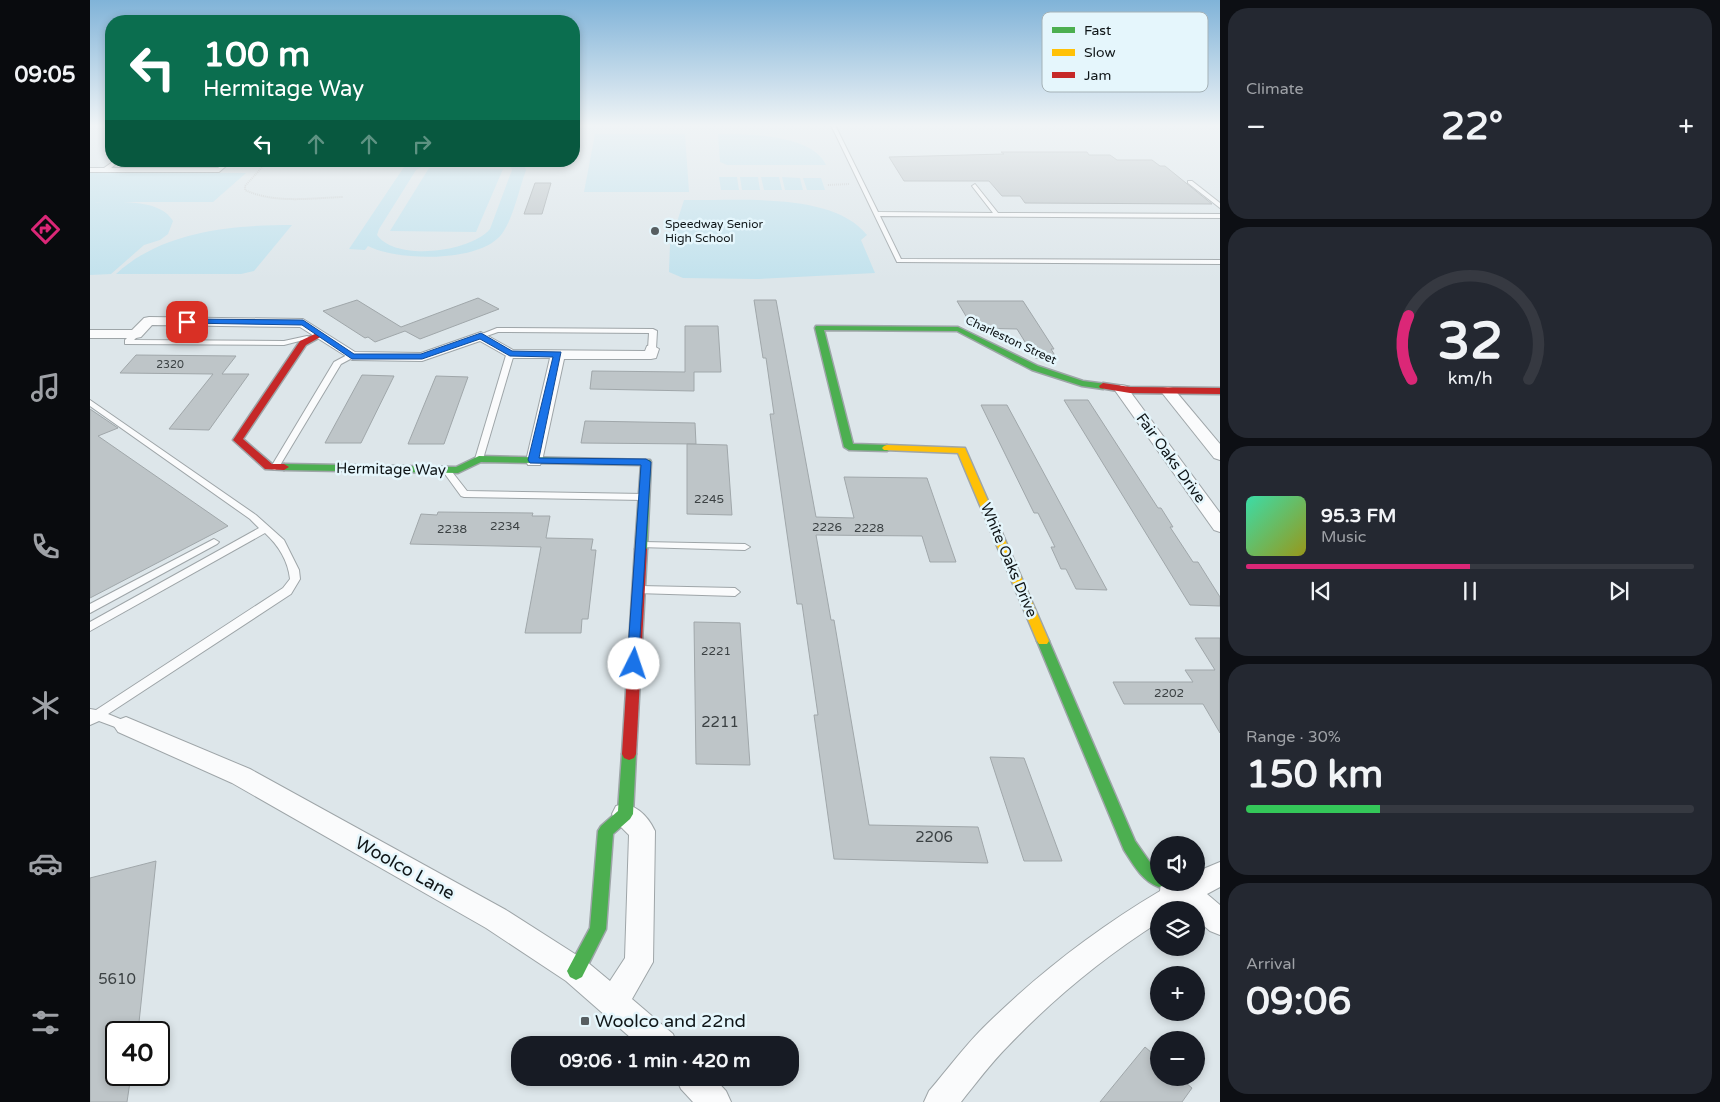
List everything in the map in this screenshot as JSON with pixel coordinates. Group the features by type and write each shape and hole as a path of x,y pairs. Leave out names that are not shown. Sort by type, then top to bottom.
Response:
{"street":[{"path":"90,334 136,334 149,321 303,323 352,356 422,357 481,336 510,354 651,355 652,349"},
{"name":"Charleston Street","path":"819,328 958,329 1045,372 1082,383 1121,389 1220,391"},
{"name":"White Oaks Drive","path":"819,328 849,447 962,450 1129,845 1143,866 1150,872"},
{"path":"275,467 270,467 238,440 303,342 320,335"},
{"path":"534,460 558,354"},
{"name":"Fair Oaks Drive","path":"1121,389 1220,526"},
{"path":"1168,391 1220,455"},
{"name":"Hermitage Way","path":"275,467 458,470 479,459 646,462 624,814"},
{"name":"Woolco Lane","path":"126,726 241,776 496,919 576,971 652,1036"},
{"path":"576,971 598,929 606,831 624,814 642,831 639,962 613,1002"},
{"path":"1205,877 1220,874"},
{"path":"940,1102 996,1036 1035,998 1122,930 1161,891"},
{"name":"White Oaks Drive","path":"1177,891 1200,905 1220,922"},
{"path":"700,1086 715,1102"}],"lane":[{"path":"858,176 899,261 1220,262"},
{"path":"1190,182 1220,206"},
{"path":"976,186 997,215"},
{"path":"876,214 1220,216"},
{"path":"481,336 496,330 652,331 652,349"},
{"path":"136,334 128,342 284,343 320,335"},
{"path":"479,459 510,354"},
{"path":"275,467 338,362 352,356"},
{"path":"90,402 266,528 281,542 294,570 295,579 287,591 92,715"},
{"path":"446,470 464,494 644,497"},
{"path":"90,627 266,528"},
{"path":"90,609 214,542"},
{"path":"642,544 745,547"},
{"path":"639,590 735,592"},
{"path":"92,715 126,726"}],"path":[{"path":"254,176 245,186 245,190 250,193 269,197 343,197"},
{"path":"828,185 853,184"}],"shaded area":[{"path":"90,176 242,176 213,202 90,202"},
{"path":"398,176 412,176 377,235 387,243 400,249 434,251 467,243 480,237 490,229 510,176 524,176 505,229 490,244 475,251 437,257 398,255 368,246 365,250 349,249"},
{"path":"424,176 500,176 476,232 390,231"},
{"path":"587,176 688,176 689,192 584,192"},
{"path":"719,177 737,177 739,190 721,190"},
{"path":"740,177 758,177 760,190 742,190"},
{"path":"761,177 779,177 782,190 764,190"},
{"path":"782,177 800,178 803,190 785,190"},
{"path":"803,178 821,178 825,190 807,190"},
{"path":"684,200 782,201 831,211 851,221 867,235 861,240 875,273 758,279 683,278 669,272 670,244"},
{"path":"90,202 123,202 147,205 158,208 173,221 168,234 160,240 144,245 111,274 90,275"},
{"path":"292,225 254,271 241,274 116,274 154,248 199,233 222,229"}],"building":[{"path":"901,176 1178,176 1212,204 1025,203 1020,196 1002,196 989,181 904,181"},
{"path":"535,183 551,183 542,214 524,214"},
{"path":"478,298 499,309 420,339 405,331 375,342 368,337 365,338 323,311 357,300 401,327"},
{"path":"754,300 776,300 816,517 854,518 844,477 927,478 956,562 930,562 922,536 816,535 831,620 834,620 869,825 978,827 988,863 834,859 814,715 818,715 802,604 797,604 770,414 774,414 766,358 763,358"},
{"path":"957,301 1023,301 1054,349 1051,349 1057,359 1035,358 1017,329 973,328"},
{"path":"685,326 718,326 721,372 694,372 694,391 590,389 592,371 685,372"},
{"path":"136,355 236,356 222,374 249,374 209,430 169,429 213,374 120,373"},
{"path":"362,375 394,376 361,443 325,443"},
{"path":"436,376 468,377 444,444 408,444"},
{"path":"1064,400 1088,400 1158,508 1161,508 1173,527 1170,527 1193,562 1198,562 1220,597 1220,606 1190,605"},
{"path":"981,405 1007,405 1107,590 1076,589 1066,569 1061,569 1051,547 1055,547 1038,513 1034,513"},
{"path":"90,409 118,428 98,436 228,526 90,598"},
{"path":"585,421 695,423 696,444 581,443"},
{"path":"687,444 727,445 732,515 687,514"},
{"path":"438,512 533,513 532,516 550,516 546,538 593,539 591,550 596,550 588,619 582,619 581,633 525,633 541,547 410,544 421,514 437,515"},
{"path":"694,622 740,623 750,765 696,764"},
{"path":"1195,638 1220,638 1220,733 1203,704 1124,704 1113,682 1193,682 1185,670 1215,670"},
{"path":"990,757 1024,758 1062,861 1024,861"},
{"path":"156,861 139,1021 105,1021 105,1086 129,1086 127,1102 90,1102 90,878"},
{"path":"1145,1047 1150,1051 1150,1086 1190,1086 1192,1088 1182,1102 1100,1102"}],"traffic: fast":[{"path":"887,448 849,447 819,328 958,329 1035,368 1082,383 1103,386"},
{"path":"284,467 458,470 479,459 646,462 641,549"},
{"path":"1043,641 1129,845 1143,866 1150,872"},
{"path":"576,971 598,929 606,831 625,814 629,754"}],"traffic: slow":[{"path":"887,448 962,450 1043,641"}],"traffic: jam":[{"path":"284,467 269,467 238,440 303,343 320,335"},
{"path":"1103,386 1130,390 1220,391"},
{"path":"629,754 641,549"}],"place":[{"name":"Speedway Senior High School","path":"655,231"},
{"name":"Woolco and 22nd","path":"585,1021"}],"route":[{"path":"187,322 303,323 352,356 422,357 481,336 510,354 558,354 534,460 646,462 634,664"}]}
